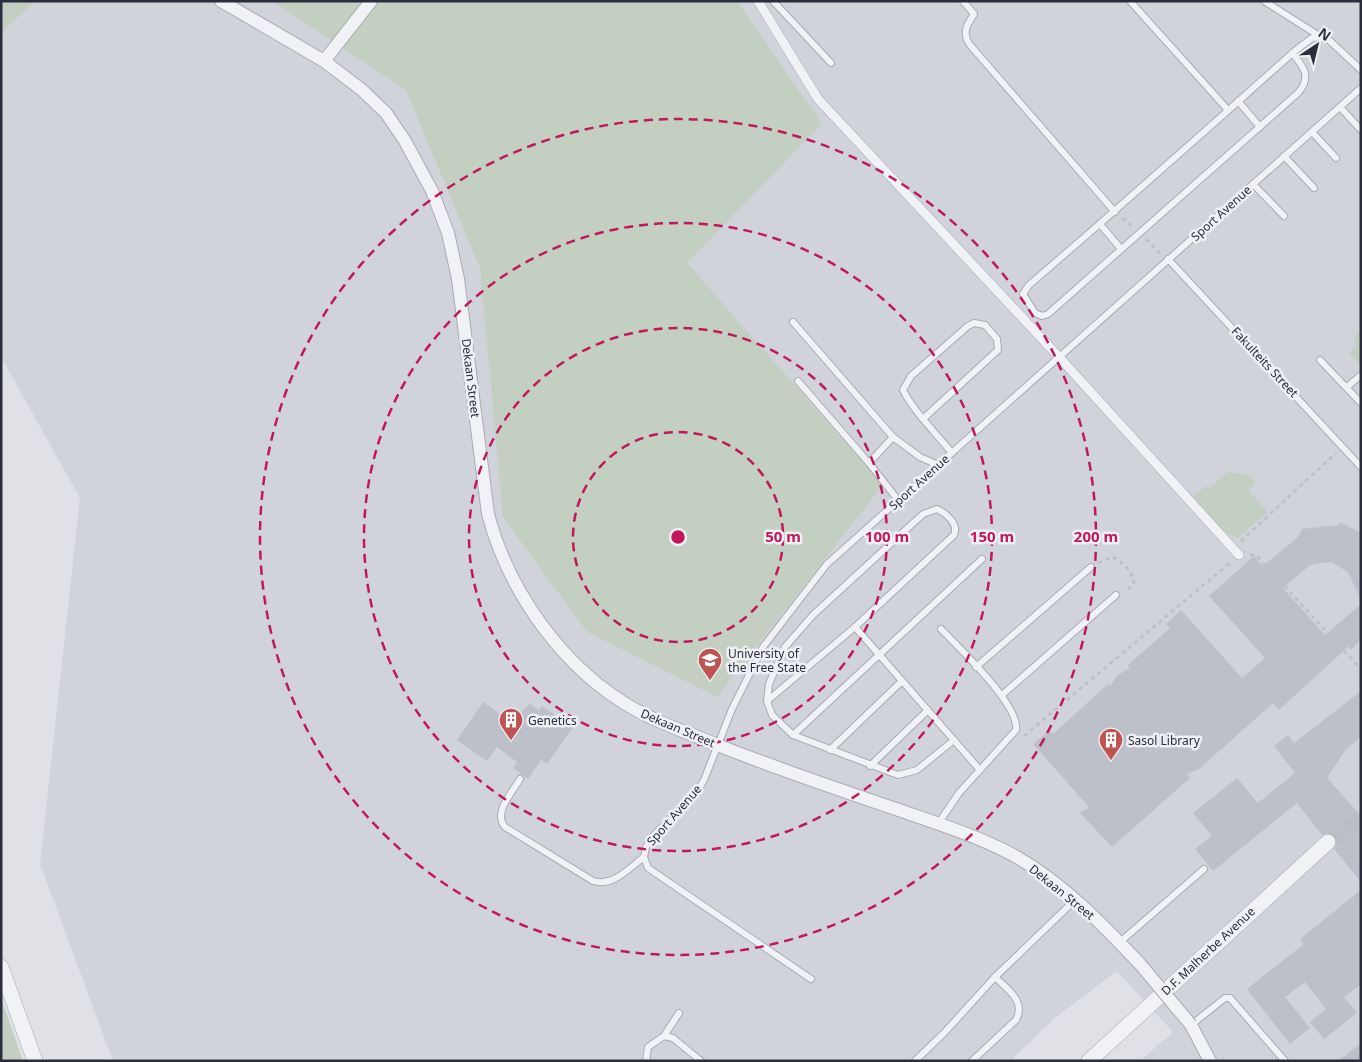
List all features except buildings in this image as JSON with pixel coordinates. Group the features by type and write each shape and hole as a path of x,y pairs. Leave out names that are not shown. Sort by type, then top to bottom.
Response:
{"street":[{"name":"Dekaan Street","path":"221,1 324,61 362,90 386,113 405,141 432,191 448,233 458,279 488,514 494,539 508,571 541,624 579,668 635,710 658,722 718,744 779,770 938,824 1014,856 1038,870 1075,900 1120,942 1140,964 1192,1025 1210,1061"},
{"path":"324,61 371,1"},
{"path":"758,1 818,99 1059,357 1236,552"},
{"name":"D.F. Malherbe Avenue","path":"1089,1061 1328,842"},
{"path":"1,967 35,1061"}],"lane":[{"path":"773,1 831,63"},
{"path":"963,1 974,14 965,30 965,37 970,46 1115,212"},
{"path":"1130,1 1228,110"},
{"path":"1264,1 1329,40 1361,70"},
{"path":"1292,53 1305,68 1305,85 1048,314 1042,316 1035,313 1024,299 1026,290 1292,53 1312,38 1321,36"},
{"name":"Sport Avenue","path":"811,979 648,868 644,857 646,847 652,837 696,792 704,780 732,709 762,647 826,564 1361,88"},
{"path":"1238,101 1260,127"},
{"path":"1340,107 1361,130"},
{"path":"1312,132 1336,158"},
{"path":"1284,156 1314,188"},
{"path":"1253,184 1284,216"},
{"path":"1100,224 1121,249"},
{"name":"Fakulteits Street","path":"1168,259 1361,467"},
{"path":"793,322 893,437 920,457 938,465"},
{"path":"924,418 998,350 997,339 985,325 974,322 968,326 905,383 903,390 906,395 924,418 952,453"},
{"path":"1320,360 1348,387 1361,403"},
{"path":"1348,387 1361,375"},
{"path":"798,381 898,500"},
{"path":"868,463 893,437"},
{"path":"767,701 855,626 954,535 955,525 937,509 923,514 814,615 785,648 769,684 767,701 772,716 792,735 898,775 909,774 917,770 954,740"},
{"path":"792,735 982,559"},
{"path":"976,667 1091,567"},
{"path":"1002,695 1116,595"},
{"path":"855,626 980,770"},
{"path":"938,824 959,793 1016,730 1017,722 1002,695 941,629"},
{"path":"830,750 902,681"},
{"path":"870,766 928,710"},
{"path":"520,779 500,812 500,822 505,827 593,881 602,884 610,882 644,857"},
{"path":"1120,942 1204,869"},
{"path":"915,1061 995,977 1075,900"},
{"path":"972,1061 1020,1014 1020,1006 1017,999 995,977"},
{"path":"1192,1025 1225,998 1230,998 1284,1061"},
{"path":"646,1061 648,1047 664,1036 679,1013"},
{"path":"664,1036 673,1038 701,1061"}],"path":[{"path":"1023,737 1236,552 1343,447"},
{"path":"1236,552 1256,555 1361,669"},
{"path":"1091,567 1106,558 1119,560 1134,577 1134,582 1133,586 1116,595"}],"shaded area":[{"name":"University of the Free State","path":"1,1 1361,1 1361,1061 1140,1061 1173,1032 1117,971 1056,1017 1010,1061 113,1061 40,864 80,498 1,357"}],"green space":[{"path":"1,1 35,1 1,33"},
{"path":"272,1 737,1 822,124 687,263 883,485 717,697 587,632 503,517 480,268 406,90"},
{"path":"1361,330 1361,366 1349,353 1356,346 1354,336"},
{"path":"1228,472 1249,475 1256,483 1248,490 1268,512 1239,537 1232,536 1219,528 1192,497 1206,486 1210,488"},
{"path":"1,998 23,1061 1,1061"}],"tunnel":[{"path":"1328,842 1361,819"}],"place":[{"name":"University of the Free State","path":"710,681"},
{"name":"Genetics","path":"511,741"},
{"name":"Sasol Library","path":"1111,761"}]}
